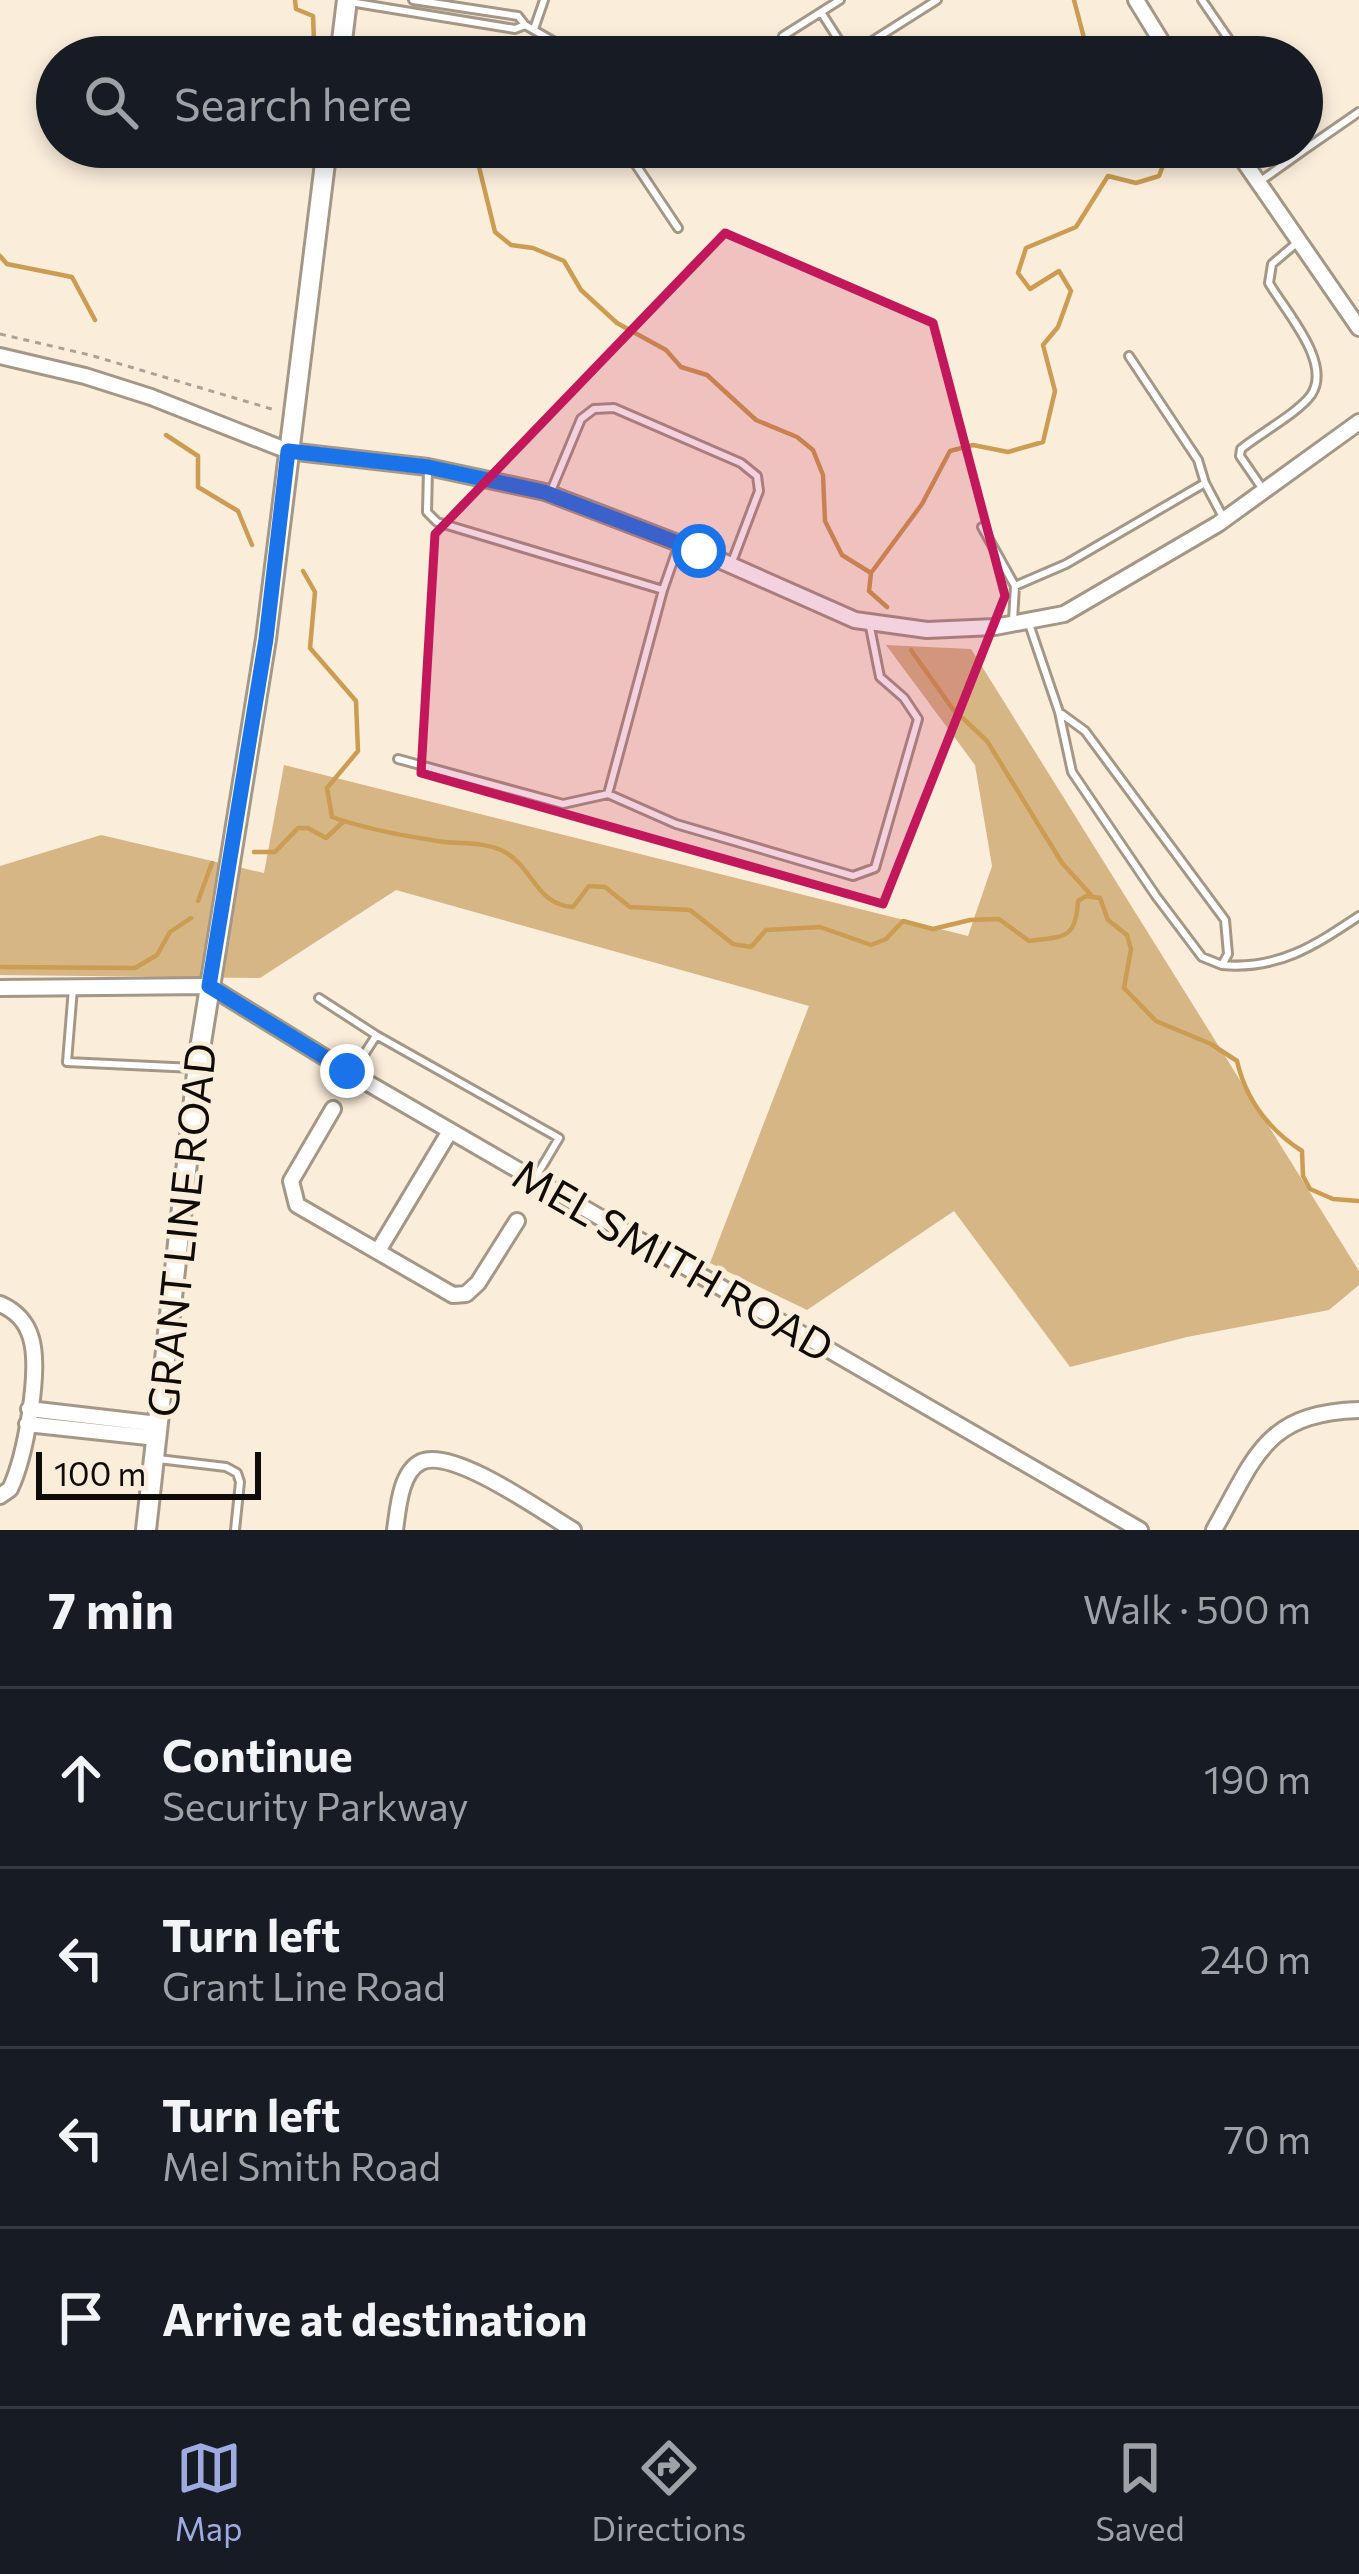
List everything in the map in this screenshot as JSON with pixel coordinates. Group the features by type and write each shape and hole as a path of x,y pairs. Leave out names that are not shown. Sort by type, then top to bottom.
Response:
{"main road":[{"path":"342,36 346,1"},
{"name":"GRANT LINE ROAD","path":"146,1530 198,1068 266,639 324,168"}],"street":[{"path":"1136,0 1158,36"},
{"path":"1248,168 1359,328"},
{"path":"0,356 85,376 288,451 428,467 549,494 731,565 855,620 927,630 1064,614 1225,519 1359,422"},
{"path":"0,988 209,986"},
{"name":"MEL SMITH ROAD","path":"209,986 450,1131 1140,1530"},
{"path":"333,1109 291,1181 297,1205 453,1294 466,1294 478,1283 517,1221"},
{"path":"378,1251 450,1131"},
{"path":"0,1304 23,1321 32,1341 28,1416 17,1476 10,1490 0,1496"},
{"path":"1214,1530 1275,1433 1312,1414 1359,1410"},
{"path":"28,1416 156,1440"},
{"path":"394,1530 409,1475 421,1462 430,1460 466,1468 573,1530"}],"lane":[{"path":"413,0 518,16 546,36"},
{"path":"534,29 544,0"},
{"path":"783,36 840,0"},
{"path":"881,36 937,0"},
{"path":"1202,0 1226,36"},
{"path":"346,1 515,29 525,25"},
{"path":"821,12 835,36"},
{"path":"1323,136 1359,112"},
{"path":"638,168 678,228"},
{"path":"1258,182 1277,168"},
{"path":"1264,491 1240,456 1241,449 1310,395 1317,375 1316,355 1269,283 1272,264 1299,241"},
{"path":"1129,356 1198,460 1204,483 1225,519"},
{"path":"549,494 581,419 594,409 614,408 741,463 758,476 759,490 731,565"},
{"path":"428,467 428,512 437,522 663,590"},
{"path":"1015,586 1066,564 1204,483"},
{"path":"982,527 1015,586 1020,622 1059,712 1072,772 1202,957 1252,968 1295,955 1359,916"},
{"path":"608,794 679,544"},
{"path":"398,759 563,804 608,794 676,824 853,876 875,868 918,719 904,698 880,677 868,622"},
{"path":"1059,712 1085,730 1225,920 1228,954 1222,965"},
{"path":"73,988 68,1062 198,1068"},
{"path":"319,998 559,1138 534,1180"},
{"path":"352,1073 376,1035"},
{"path":"156,1440 237,1473 235,1530"}],"path":[{"path":"0,334 255,402"}],"highlighted area":[{"path":"725,233 933,323 1005,596 883,904 421,773 435,534"}],"shaded area":[{"path":"886,645 971,649 1359,1271 1359,1285 1329,1310 1187,1337 1070,1367 954,1211 807,1310 710,1263 809,1006 396,890 260,978 0,975 0,866 101,835 264,873 284,765 968,936 992,866 975,765"}],"waterway":[{"path":"295,0 296,9 313,16 314,36"},
{"path":"1074,0 1083,36"},
{"path":"479,168 495,232 511,245 564,261 581,290 617,323 666,350 681,367 707,375 756,420 797,437 813,450 823,475 825,521 842,555 871,573"},
{"path":"887,607 869,591 871,573 922,504 950,451 973,445 1008,452 1043,442 1055,391 1043,345 1058,327 1071,291 1059,271 1030,289 1018,273 1026,248 1076,227 1108,176 1136,183 1159,176 1162,168"},
{"path":"0,256 7,264 72,277 95,320"},
{"path":"166,435 198,456 198,487 238,511 252,545"},
{"path":"303,571 315,592 310,648 356,701 358,751 327,788 332,817 402,835 494,847 512,857 560,905 573,907 589,886 605,887 630,907 690,910 733,944 751,947 766,930 820,927 871,945 886,939 903,921 933,929 999,919 1029,941 1051,938 1071,929 1078,901 1086,896 1100,898 1108,920 1127,935 1131,949 1124,988 1156,1021 1211,1044 1237,1061 1260,1112 1302,1151 1303,1176 1310,1189 1333,1199 1359,1201"},
{"path":"911,650 952,708 987,741 1062,863 1092,896"},
{"path":"254,852 275,852 298,828 326,838 343,822"},
{"path":"198,901 212,863"},
{"path":"0,967 135,968 157,955 170,932 191,918"}],"route":[{"path":"347,1071 209,986 266,639 288,451 428,467 544,492 699,551"}]}
